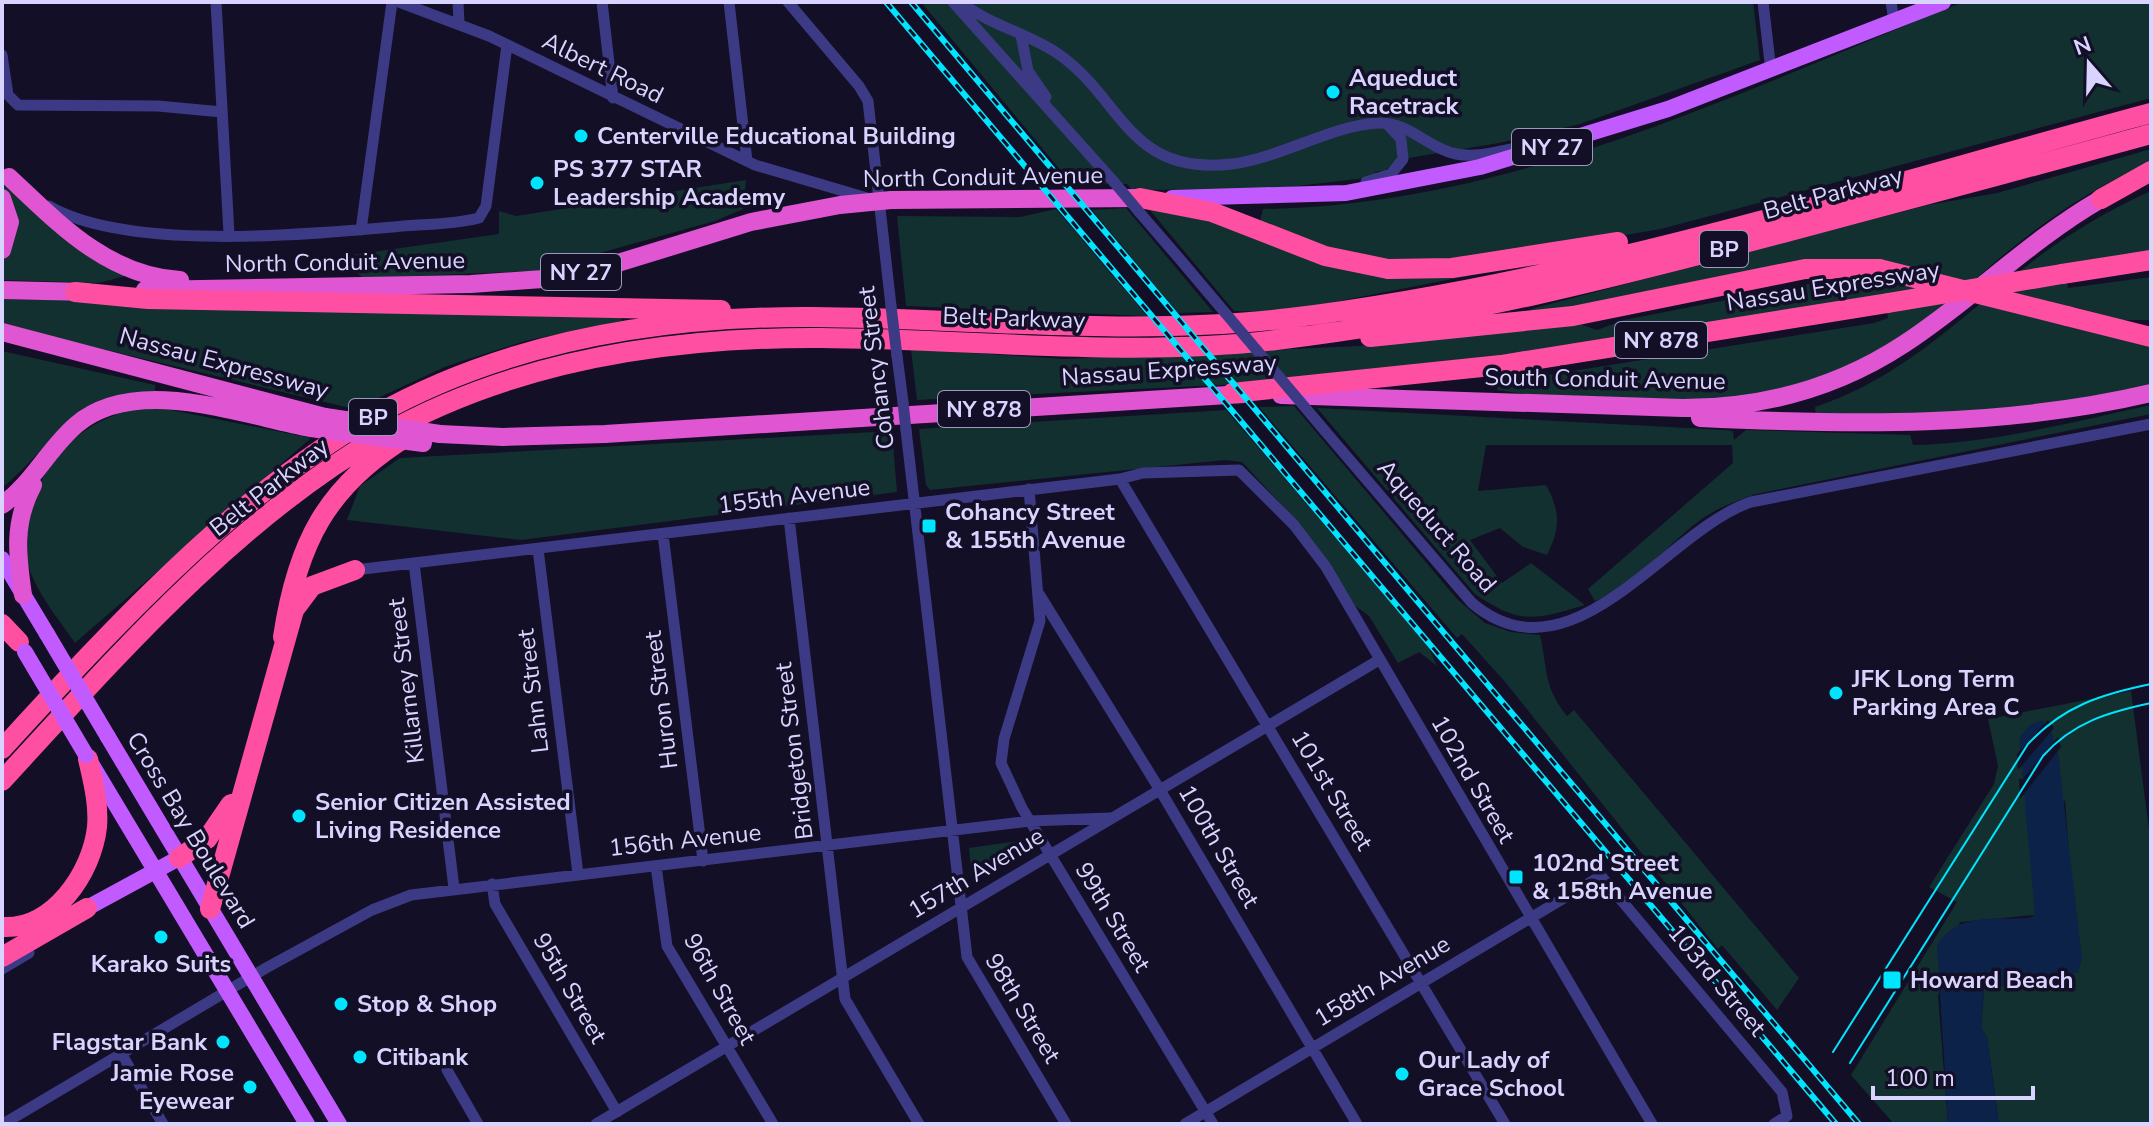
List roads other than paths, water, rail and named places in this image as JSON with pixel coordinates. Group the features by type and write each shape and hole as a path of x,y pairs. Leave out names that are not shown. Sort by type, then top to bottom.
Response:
{"highway":[{"path":"2032,146 2151,101"},
{"name":"Belt Parkway","path":"2,749 88,656 177,569 272,488 348,432 410,398 496,362 596,336 688,323 813,317 1102,325 1267,320 1450,291 1732,226 2151,113"},
{"name":"Belt Parkway","path":"2,781 165,609 241,541 328,471 383,435 441,407 511,379 582,360 656,348 799,338 1103,346 1231,344 1290,339 1442,313 1630,272 2151,134"},
{"path":"2101,199 2151,173"},
{"path":"9,177 82,242 121,265 164,279 275,286"},
{"path":"2,198 10,222 2,250"},
{"name":"South Conduit Avenue","path":"1232,393 1673,408 1732,406 1779,398 1833,382 1903,345 2028,246 2101,199"},
{"name":"North Conduit Avenue","path":"2,290 75,292 445,285 543,279 605,267 781,215 879,200 1140,206"},
{"path":"1140,206 1221,215 1325,256 1402,270 1452,268 1732,226"},
{"name":"Nassau Expressway","path":"2,332 318,423 432,438 503,437 1232,393 1501,365 2151,260"},
{"path":"1290,339 1381,337 1506,325 1610,310 1805,269 1879,269 2151,337"},
{"path":"75,292 148,299 715,309 813,317"},
{"path":"2097,322 2151,328"},
{"path":"210,909 305,548 340,490 380,455 409,435 462,409 515,389 656,348"},
{"path":"1572,404 1642,416 1921,423 2045,412 2151,393"},
{"path":"2,505 44,464 78,423 103,408 133,399 164,399 318,423"},
{"path":"23,595 17,553 18,524 44,464"},
{"path":"305,548 311,562 320,568 355,570"},
{"path":"283,637 296,605 307,590 355,570"},
{"path":"2,624 22,647"},
{"path":"2,733 88,656"},
{"path":"2,798 92,683"},
{"path":"2,927 22,925 45,913 67,895 86,866 98,815 87,757"},
{"path":"179,858 200,845 219,825 250,760"},
{"path":"2,957 87,908"}],"main road":[{"name":"North Conduit Avenue","path":"1140,206 1307,197 1415,183 1575,140 1771,71 1943,2"},
{"name":"Cross Bay Boulevard","path":"2,559 339,1124"},
{"path":"2,613 307,1124"},
{"path":"87,908 179,858"},
{"path":"296,1106 312,1112 319,1124"}],"street":[{"path":"216,2 229,234"},
{"path":"361,230 392,2"},
{"name":"Albert Road","path":"399,2 459,23 747,161 879,200"},
{"path":"458,2 459,23"},
{"path":"602,2 613,98"},
{"path":"729,2 747,161"},
{"name":"Cohancy Street","path":"788,2 864,92 869,106 962,908"},
{"name":"Aqueduct Road","path":"953,2 989,46 1067,126 1114,182 1140,206 1178,257 1472,603 1499,620 1533,625 1566,621 1594,611 1625,591 1704,525 1751,502 2151,424"},
{"path":"961,2 982,18 1021,35 1067,61 1141,142 1190,162 1241,163 1362,126 1386,124 1403,126 1441,149 1462,155 1575,140"},
{"path":"1763,2 1771,71"},
{"path":"1891,2 1894,21"},
{"path":"1021,35 1030,76 1067,126"},
{"name":"North Conduit Avenue","path":"9,177 51,207 101,227 229,234 361,230 483,216 507,45"},
{"path":"2,55 12,102 24,106 158,106 222,112"},
{"path":"1307,197 1395,171 1403,159 1403,149 1398,135 1386,124"},
{"name":"155th Avenue","path":"355,570 1120,479 1143,473 1239,470"},
{"name":"102nd Street","path":"1239,470 1294,525 1326,567 1652,1124"},
{"name":"101st Street","path":"1120,479 1505,1124"},
{"name":"99th Street","path":"1029,489 1040,621 1004,739 1001,763 1030,821 1213,1124"},
{"name":"Bridgeton Street","path":"789,518 845,999 919,1124"},
{"name":"Huron Street","path":"663,534 703,861"},
{"name":"Lahn Street","path":"538,549 578,874"},
{"name":"Killarney Street","path":"414,563 454,888"},
{"name":"100th Street","path":"1039,594 1160,790 1357,1124"},
{"name":"157th Avenue","path":"596,1124 1379,660"},
{"path":"952,830 1030,821 1110,818"},
{"name":"156th Avenue","path":"11,1122 250,978 384,904 411,895 952,830"},
{"name":"96th Street","path":"656,866 667,946 773,1124"},
{"name":"158th Avenue","path":"1185,1124 1601,876"},
{"name":"103rd Street","path":"1601,876 1782,1092 1786,1116"},
{"name":"95th Street","path":"492,884 495,904 617,1112"},
{"path":"2,969 80,922 87,908"},
{"name":"98th Street","path":"962,908 967,957 1066,1124"},
{"path":"122,1055 163,1124"},
{"path":"447,1070 478,1124"},
{"path":"1774,1124 1786,1116 1799,1123"}],"water":[{"path":"2042,720 2051,730 2058,753 2082,959 2078,972 2019,986 1989,985 1984,989 1981,1028 1987,1037 1999,1124 1948,1124 1937,945 1945,934 1966,922 2035,915 2019,738 2030,725"}],"tram line":[{"path":"1833,1052 2028,744 2069,711 2100,697 2151,684"},
{"path":"1850,1063 2043,756 2067,735 2092,720 2151,703"}],"railway":[{"path":"886,2 1836,1124"},
{"path":"911,2 1859,1124"}],"place":[{"name":"Aqueduct Racetrack","path":"1333,92"},
{"name":"Centerville Educational Building","path":"581,136"},
{"name":"PS 377 STAR Leadership Academy","path":"537,183"},
{"name":"Cohancy Street & 155th Avenue","path":"929,526"},
{"name":"JFK Long Term Parking Area C","path":"1836,693"},
{"name":"Senior Citizen Assisted Living Residence","path":"299,816"},
{"name":"102nd Street & 158th Avenue","path":"1516,877"},
{"name":"Karako Suits","path":"161,937"},
{"name":"Howard Beach","path":"1892,980"},
{"name":"Stop & Shop","path":"341,1004"},
{"name":"Flagstar Bank","path":"223,1042"},
{"name":"Citibank","path":"360,1057"},
{"name":"Our Lady of Grace School","path":"1402,1074"},
{"name":"Jamie Rose Eyewear","path":"250,1087"}]}
